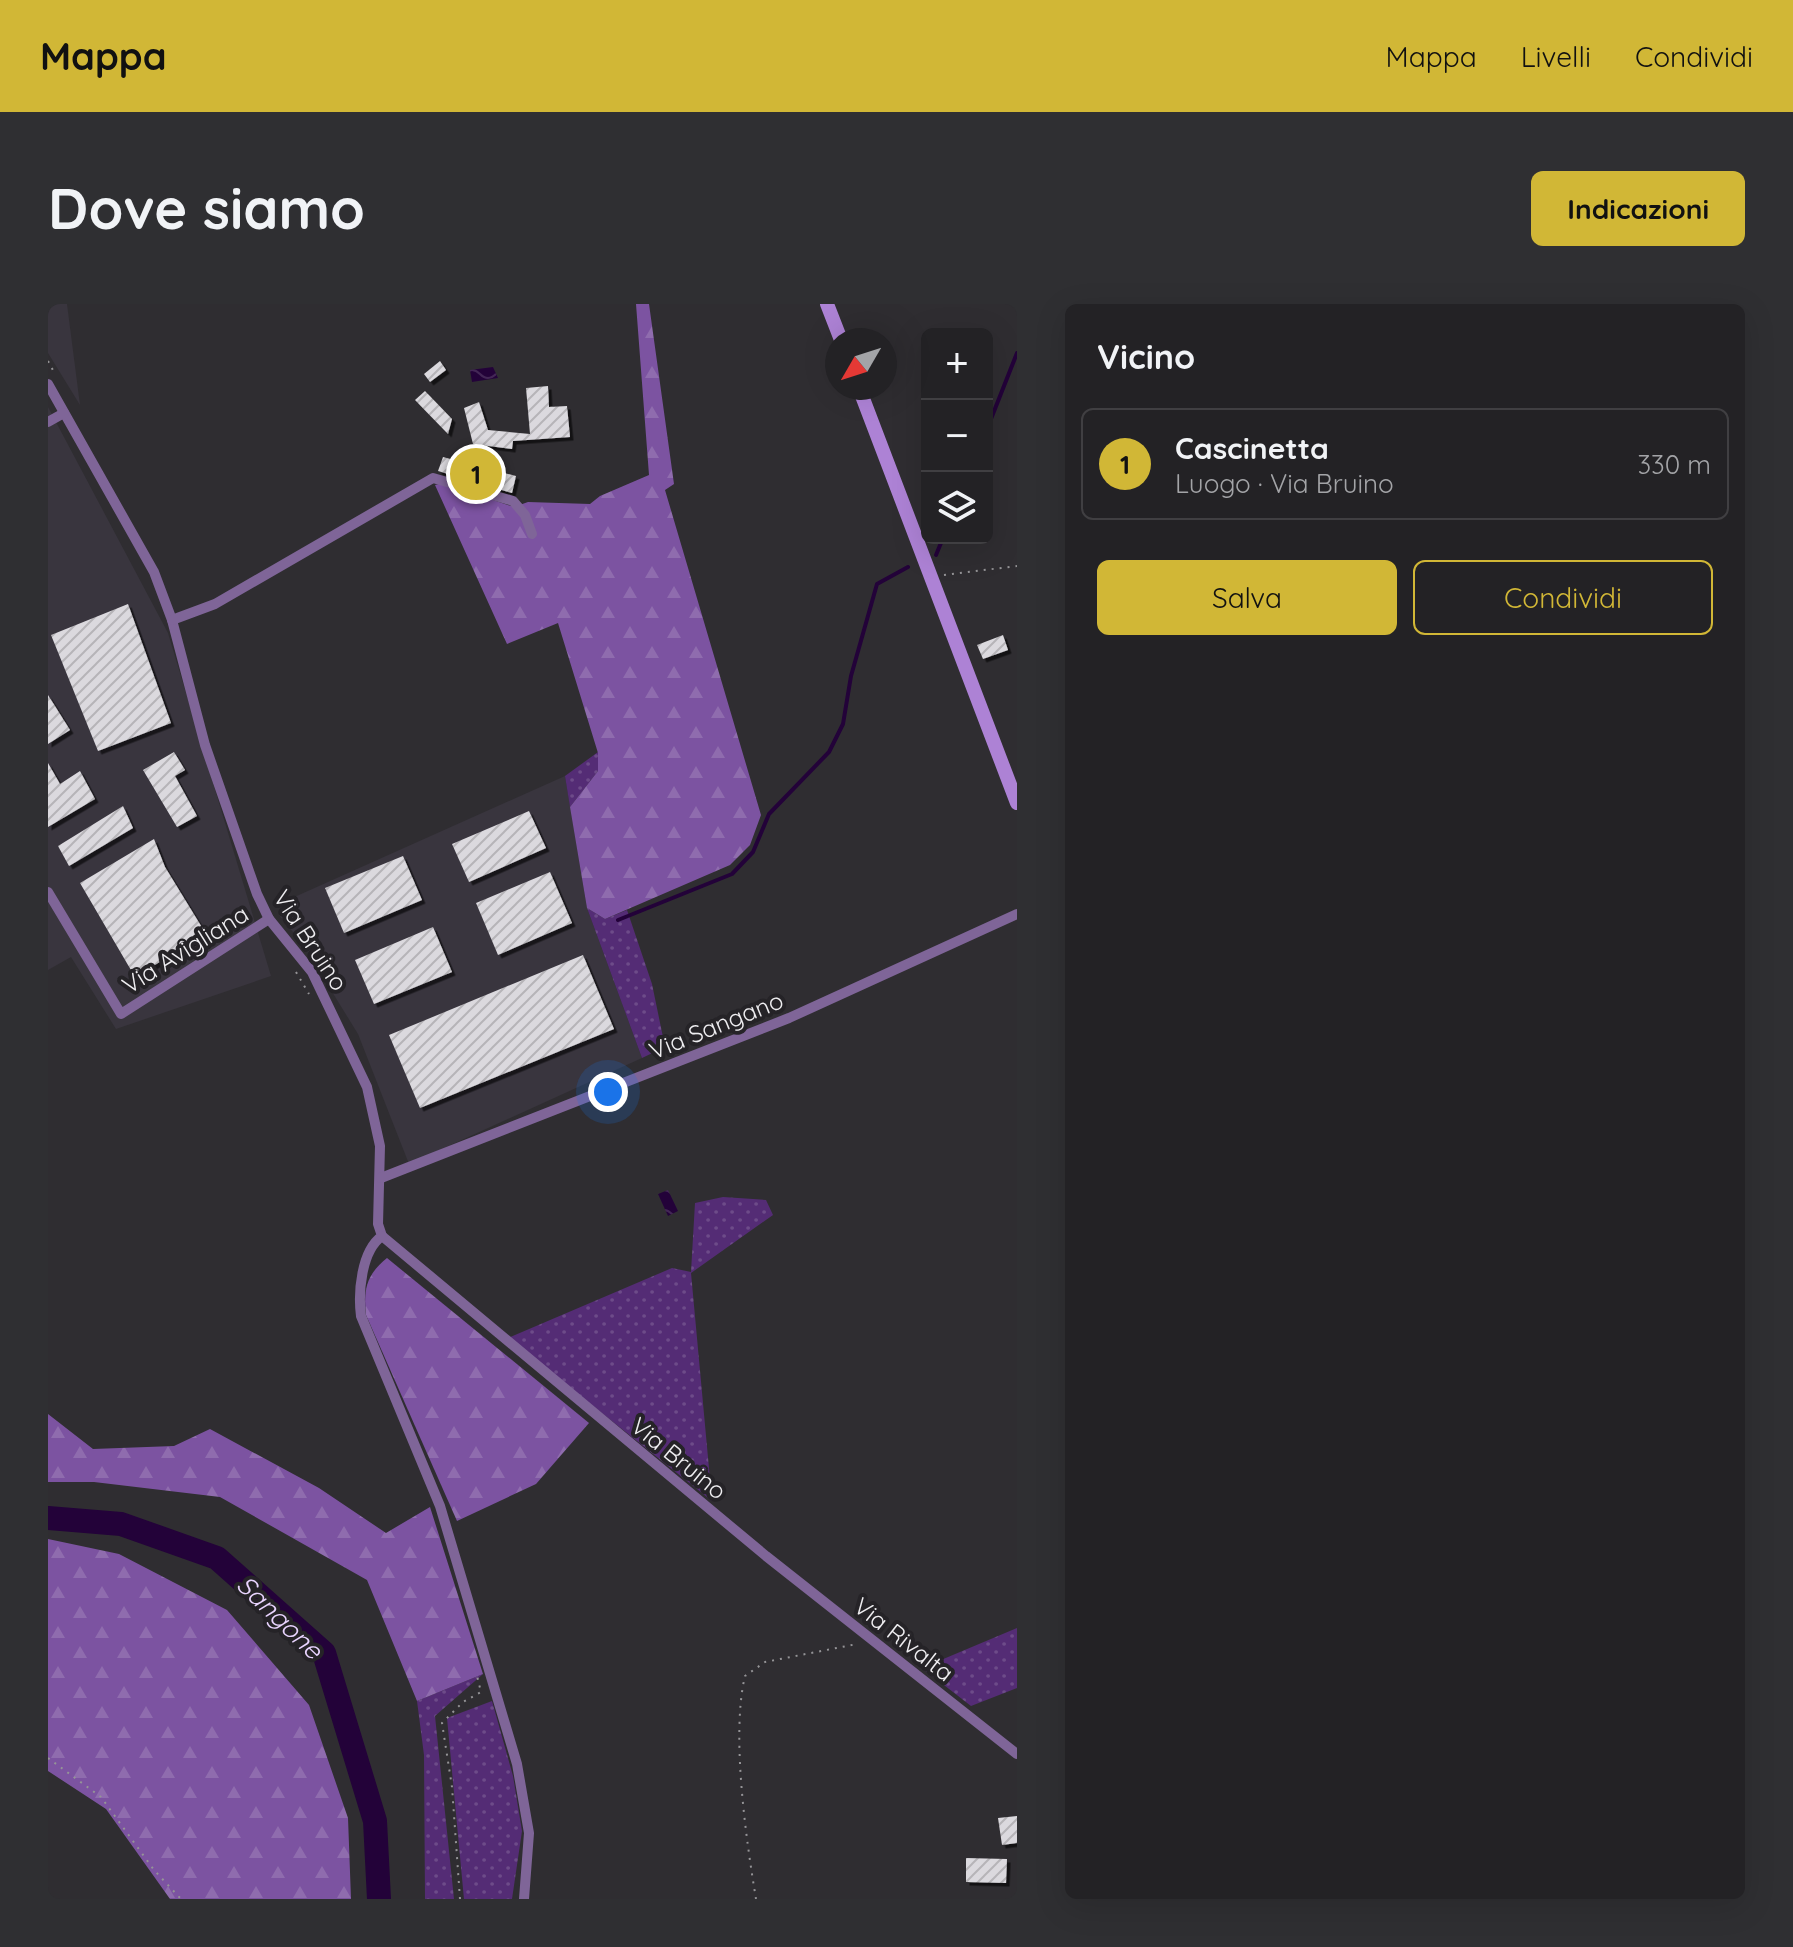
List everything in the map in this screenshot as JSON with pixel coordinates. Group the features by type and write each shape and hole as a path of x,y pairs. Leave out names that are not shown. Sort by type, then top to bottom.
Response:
{"main road":[{"path":"827,304 836,328"},
{"path":"864,400 1017,803"}],"street":[{"name":"Via Bruino","path":"48,384 154,572 172,620 205,745 269,919 312,972 367,1087 377,1122 381,1178 378,1224 382,1236 766,1556"},
{"path":"48,422 64,413"},
{"path":"172,620 215,604 433,478 513,501 525,515 532,534"},
{"name":"Via Avigliana","path":"48,892 121,1014 269,919"},
{"name":"Via Sangano","path":"381,1178 789,1018 1017,914"},
{"path":"382,1236 374,1246 364,1271 358,1296 361,1316 440,1506 517,1764 529,1833 524,1899"},
{"name":"Via Rivalta","path":"766,1556 1017,1754"}],"path":[{"path":"931,577 1017,566"},
{"path":"289,960 312,1000"},
{"path":"756,1899 747,1845 739,1701 745,1676 765,1662 874,1640"},
{"path":"460,1899 452,1787 442,1723 455,1707 481,1692 475,1672 483,1669"},
{"path":"48,1758 101,1797 154,1870 181,1899"}],"shaded area":[{"path":"48,304 67,304 80,405 48,353"},
{"path":"48,407 168,633 271,976 116,1029 71,957 48,970"},
{"path":"598,752 598,771 570,807 565,776"},
{"path":"565,776 587,908 642,1058 409,1164 358,1034 302,943 279,915 290,899"},
{"path":"587,908 605,919 627,910 652,984 665,1047 642,1058"},
{"path":"723,1197 766,1200 773,1215 691,1273 712,1501 508,1338 672,1268 691,1272 695,1203"},
{"path":"1017,1628 1017,1688 971,1706 922,1668"},
{"path":"483,1674 435,1716 454,1899 425,1899 424,1755 417,1701"},
{"path":"492,1701 513,1776 522,1831 512,1899 464,1899 447,1718"}],"green space":[{"path":"636,304 649,304 674,484 665,490 761,815 750,845 730,865 605,919 587,908 570,807 598,771 598,753 558,623 507,644 435,485 443,483 514,507 528,502 590,504 600,496 649,475"},
{"path":"387,1258 589,1423 536,1484 457,1521 366,1315 368,1283"},
{"path":"48,1414 93,1449 174,1446 210,1429 319,1488 386,1533 430,1507 483,1674 417,1701 367,1580 220,1497 94,1482 48,1482"},
{"path":"48,1539 119,1554 227,1610 309,1705 348,1818 351,1899 170,1899 106,1809 48,1771"}],"water":[{"path":"493,367 498,378 472,382 470,370"},
{"path":"668,1190 678,1211 668,1216 658,1194"}],"building":[{"path":"440,361 446,370 430,382 424,374"},
{"path":"548,386 549,407 567,406 570,437 513,441 512,449 473,444 464,408 479,402 488,430 530,434 526,388"},
{"path":"425,391 452,419 448,434 415,400"},
{"path":"443,457 516,476 512,493 438,471"},
{"path":"128,604 171,723 98,751 51,635"},
{"path":"1003,635 1008,650 983,659 977,645"},
{"path":"48,695 70,730 48,744"},
{"path":"174,752 185,770 175,776 197,816 177,827 143,770"},
{"path":"48,763 60,784 80,771 95,799 48,827"},
{"path":"123,806 133,828 69,866 58,846"},
{"path":"529,811 546,848 469,882 452,844"},
{"path":"154,839 165,867 206,934 135,977 80,883"},
{"path":"403,856 422,900 344,933 325,888"},
{"path":"550,872 572,923 498,955 476,903"},
{"path":"433,927 452,972 374,1004 355,960"},
{"path":"583,955 614,1029 420,1108 389,1035"},
{"path":"1017,1816 1017,1843 1002,1845 998,1818"},
{"path":"966,1858 1007,1859 1006,1883 966,1882"}],"waterway":[{"path":"993,414 1017,353"},
{"path":"936,555 941,544"},
{"path":"618,920 732,874 753,852 769,814 829,752 843,724 851,676 877,584 908,567"},
{"name":"Sangone","path":"48,1518 121,1524 217,1558 324,1653 375,1821 379,1899"}],"place":[{"name":"Cascinetta","path":"476,474"}]}
